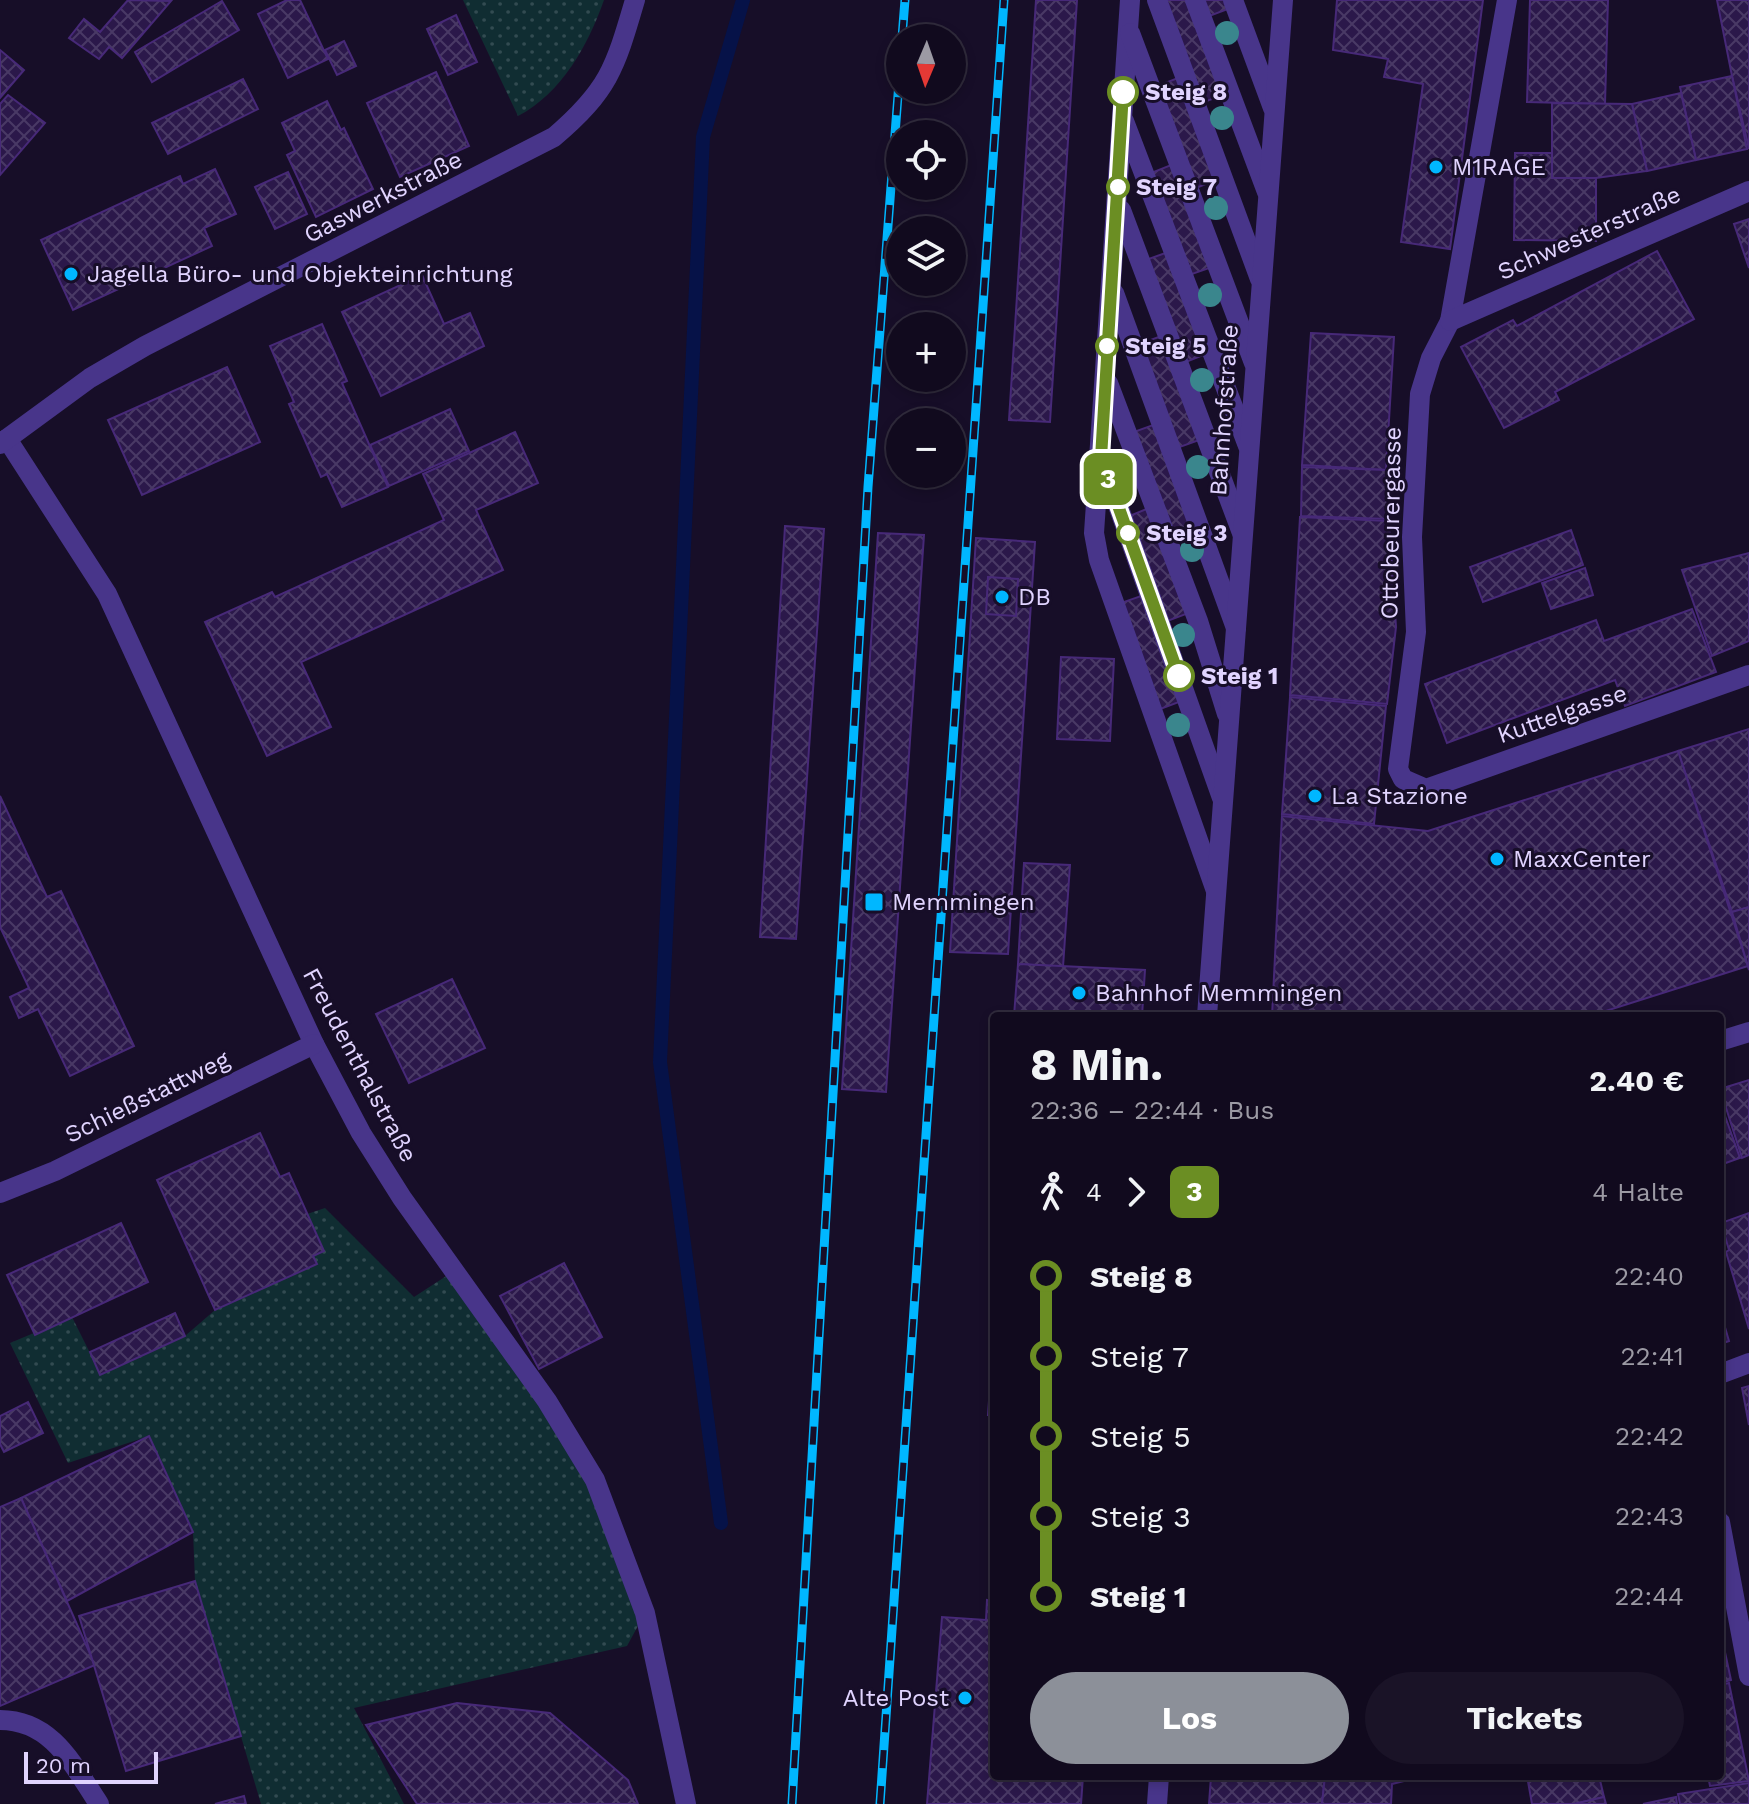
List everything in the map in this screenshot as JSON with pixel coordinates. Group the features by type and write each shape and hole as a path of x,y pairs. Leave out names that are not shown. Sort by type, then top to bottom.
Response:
{"street":[{"name":"Gaswerkstraße","path":"3,441 90,378 159,339 554,137 589,107 611,73 635,0"},
{"path":"1130,0 1094,533 1097,551 1216,891"},
{"path":"1157,0 1260,279"},
{"path":"1195,0 1267,192"},
{"path":"1233,0 1273,108"},
{"name":"Bahnhofstraße","path":"1207,1012 1227,714 1283,0"},
{"name":"Ottobeurergasse","path":"1398,769 1416,632 1412,537 1420,394 1431,358 1450,321 1507,0"},
{"path":"1128,27 1254,363"},
{"path":"1122,113 1248,446"},
{"name":"Schwesterstraße","path":"1450,321 1749,191"},
{"path":"1117,200 1242,533"},
{"path":"1112,287 1236,628"},
{"path":"1105,374 1198,621 1227,714"},
{"name":"Freudenthalstraße","path":"3,441 107,594 314,1044 361,1133 402,1198 547,1401 595,1480 645,1613 686,1804"},
{"path":"1101,458 1222,798"},
{"name":"Kuttelgasse","path":"1398,769 1403,779 1426,789 1749,675"},
{"path":"1724,1040 1749,1032"},
{"name":"Schießstattweg","path":"0,1193 55,1171 314,1044"},
{"path":"1724,1372 1749,1363"},
{"path":"1724,1543 1749,1676"},
{"path":"0,1720 21,1720 39,1728 59,1746 99,1804"},
{"path":"1157,1804 1159,1780"}],"green space":[{"path":"463,0 604,0 572,66 548,94 518,116"},
{"path":"325,1208 414,1297 454,1271 575,1444 645,1613 627,1646 354,1708 404,1804 261,1804 195,1581 193,1532 149,1436 68,1463 10,1343 72,1317 101,1375 185,1336 215,1310 317,1264 313,1256 323,1251 307,1214"}],"building":[{"path":"128,0 171,1 122,58 109,47 99,59 69,38 84,19 100,32"},
{"path":"287,0 300,0 328,59 288,78 258,14"},
{"path":"1036,0 1077,0 1050,422 1009,420"},
{"path":"1159,0 1234,0 1236,6 1201,19 1228,93 1196,105 1223,177 1191,190 1218,265 1183,277 1211,352 1178,365 1205,438 1171,450 1199,525 1166,537 1194,611 1159,624 1187,699 1155,711 1118,604 1150,593 1122,519 1154,506 1128,434 1162,422 1134,346 1167,334 1140,262 1174,250 1146,175 1179,162 1152,88 1186,75"},
{"name":"M1RAGE","path":"1337,0 1483,0 1450,249 1401,242 1423,84 1384,77 1388,59 1333,50"},
{"path":"1530,0 1608,0 1605,104 1527,102"},
{"path":"1717,0 1749,0 1749,149 1732,76"},
{"path":"222,1 239,30 152,82 135,52"},
{"path":"456,15 477,62 448,75 427,29"},
{"path":"344,41 356,66 337,75 325,50"},
{"path":"0,50 24,70 0,98"},
{"path":"436,72 469,146 400,177 367,103"},
{"path":"1732,76 1747,149 1696,160 1680,87"},
{"path":"243,79 258,109 168,154 152,123"},
{"path":"1681,93 1696,160 1647,171 1632,104"},
{"path":"8,95 45,123 0,175 0,104"},
{"path":"327,101 341,130 344,128 373,189 316,217 287,155 295,151 282,123"},
{"path":"1552,103 1632,104 1647,171 1596,178 1552,178"},
{"path":"1515,153 1552,153 1552,178 1596,178 1596,241 1514,240"},
{"path":"215,169 236,214 204,228 212,246 73,310 41,240 180,176 183,184"},
{"path":"288,172 307,214 275,229 255,187"},
{"path":"1749,219 1749,268 1734,224"},
{"path":"1657,251 1694,319 1555,392 1559,400 1504,428 1461,347 1513,320 1517,326"},
{"path":"422,275 444,324 470,313 484,346 381,396 342,312"},
{"path":"322,324 347,381 342,383 388,487 342,507 327,474 321,477 289,404 294,402 270,346"},
{"path":"1311,333 1394,337 1386,470 1302,465"},
{"path":"227,367 260,442 142,495 108,420"},
{"path":"450,409 469,451 389,486 370,445"},
{"path":"515,432 538,483 476,510 503,570 301,662 331,727 267,756 205,622 272,592 275,597 444,520 423,474"},
{"path":"1302,467 1387,470 1388,519 1301,516"},
{"path":"1300,517 1389,521 1396,627 1387,704 1290,695"},
{"path":"785,526 824,529 796,939 760,937"},
{"path":"1571,530 1583,565 1483,602 1470,567"},
{"path":"878,533 924,535 886,1092 842,1089"},
{"path":"976,538 1035,542 1008,954 950,952"},
{"path":"1749,553 1749,641 1712,656 1682,570"},
{"path":"1585,568 1593,595 1551,609 1542,583"},
{"name":"DB","path":"988,577 1018,579 1016,616 986,614"},
{"path":"1692,609 1716,672 1625,706 1615,680 1447,743 1425,684 1596,620 1604,641"},
{"path":"1061,657 1114,659 1110,741 1057,739"},
{"path":"1290,697 1386,706 1374,824 1282,814"},
{"path":"1749,729 1749,907 1732,912 1678,751"},
{"name":"MaxxCenter","path":"1678,751 1748,966 1603,1012 1272,1012 1282,816 1428,831"},
{"path":"0,796 47,897 61,891 134,1046 70,1076 38,1009 19,1018 10,997 29,988 0,927"},
{"path":"1024,863 1070,865 1063,967 1018,964"},
{"path":"1749,907 1749,970 1732,912"},
{"name":"Bahnhof Memmingen","path":"1018,964 1145,970 1142,1012 1014,1012"},
{"path":"452,979 485,1048 409,1083 376,1014"},
{"path":"1749,1080 1749,1155 1742,1158 1724,1102 1724,1088"},
{"path":"1724,1113 1740,1158 1724,1164"},
{"path":"260,1133 280,1177 289,1173 324,1251 313,1256 317,1264 215,1310 157,1180"},
{"path":"1749,1213 1749,1329 1726,1252 1729,1250 1724,1222"},
{"path":"121,1223 148,1282 35,1335 7,1275"},
{"path":"564,1263 602,1337 539,1369 500,1296"},
{"path":"175,1313 185,1336 100,1375 90,1352"},
{"path":"1724,1324 1729,1341 1724,1343"},
{"path":"1749,1386 1749,1425 1742,1388"},
{"path":"28,1402 43,1433 4,1452 0,1444 0,1416"},
{"path":"149,1436 193,1532 67,1601 21,1498"},
{"path":"21,1498 95,1665 0,1706 0,1507"},
{"path":"195,1581 241,1736 126,1771 79,1616"},
{"name":"Alte Post","path":"987,1600 990,1600 990,1780 1083,1780 1081,1804 927,1804 942,1617 986,1620"},
{"path":"1724,1648 1731,1680 1724,1682"},
{"path":"1729,1683 1749,1781 1710,1786 1709,1780 1724,1780 1724,1684"},
{"path":"457,1703 550,1713 628,1780 638,1804 417,1804 366,1725"},
{"path":"1211,1780 1325,1780 1322,1804 1209,1804"},
{"path":"1325,1780 1408,1780 1392,1784 1391,1804 1322,1804"},
{"path":"1528,1780 1600,1780 1604,1797 1574,1804 1532,1804"},
{"path":"1749,1783 1749,1804 1680,1804 1678,1794"},
{"path":"244,1796 246,1804 215,1804"},
{"path":"1604,1797 1606,1804 1574,1804"},
{"path":"1676,1797 1677,1804 1643,1804"}],"waterway":[{"path":"721,1523 660,1062 703,137 743,0"}],"railway":[{"path":"903,24 905,0"},
{"path":"880,1804 1004,0"},
{"path":"792,1804 868,487 897,104"}],"bus line":[{"name":"3","path":"1123,92 1101,458 1179,676"}],"place":[{"name":"Steig 8","path":"1123,92"},
{"name":"M1RAGE","path":"1436,167"},
{"name":"Steig 7","path":"1118,187"},
{"name":"Jagella Büro- und Objekteinrichtung","path":"71,274"},
{"name":"Steig 5","path":"1107,346"},
{"name":"Steig 3","path":"1128,533"},
{"name":"DB","path":"1002,597"},
{"name":"Steig 1","path":"1179,676"},
{"name":"La Stazione","path":"1315,796"},
{"name":"MaxxCenter","path":"1497,859"},
{"name":"Memmingen","path":"874,902"},
{"name":"Bahnhof Memmingen","path":"1079,993"},
{"name":"Alte Post","path":"965,1698"}]}
